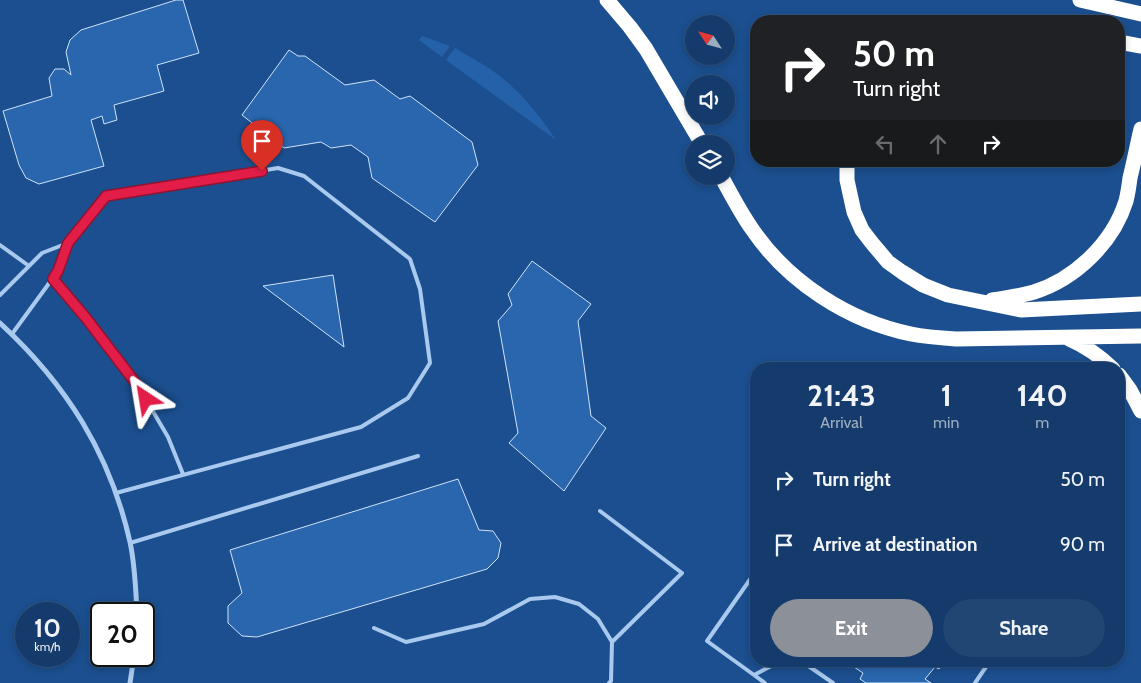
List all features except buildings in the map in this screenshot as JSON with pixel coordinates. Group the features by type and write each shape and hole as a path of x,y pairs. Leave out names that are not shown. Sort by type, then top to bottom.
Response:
{"highway":[{"path":"607,0 630,27 646,50 697,135"},
{"path":"1080,0 1141,14"},
{"path":"1125,43 1141,46"},
{"path":"846,167 847,180 854,212 862,230 888,262 923,285 948,295 994,300 1036,292 1060,280 1081,266 1101,246 1115,224 1126,201 1141,130"},
{"path":"726,185 752,229 772,255 796,278 824,299 855,316 910,334 937,338 1141,336"},
{"path":"968,298 1020,310 1141,304"},
{"path":"1065,337 1081,344 1106,362"},
{"path":"1125,383 1141,411"}],"street":[{"path":"0,323 23,344 66,397 83,422 101,456 116,492 130,543 136,602"},
{"path":"130,683 132,667"}],"lane":[{"path":"12,334 58,271 68,243 106,196 278,168 304,176 410,259 420,289 430,363 408,398 361,427 116,492"},
{"path":"0,295 42,253 68,243"},
{"path":"0,245 29,266"},
{"path":"53,279 86,318 138,386 168,437 183,474"},
{"path":"130,543 418,456"},
{"path":"600,512 682,573 612,642"},
{"path":"750,580 707,641 765,683"},
{"path":"374,628 406,642 484,624 530,600 555,597 579,604 598,620 612,642 611,681 609,683"},
{"path":"754,675 769,667"},
{"path":"810,667 833,683"},
{"path":"975,683 986,667"}],"shaded area":[{"path":"422,36 450,46 442,57 419,40"},
{"path":"455,48 489,68 509,83 534,110 556,140 446,60"}],"route":[{"path":"146,399 86,318 53,279 58,271 68,243 106,196 262,171"}]}
